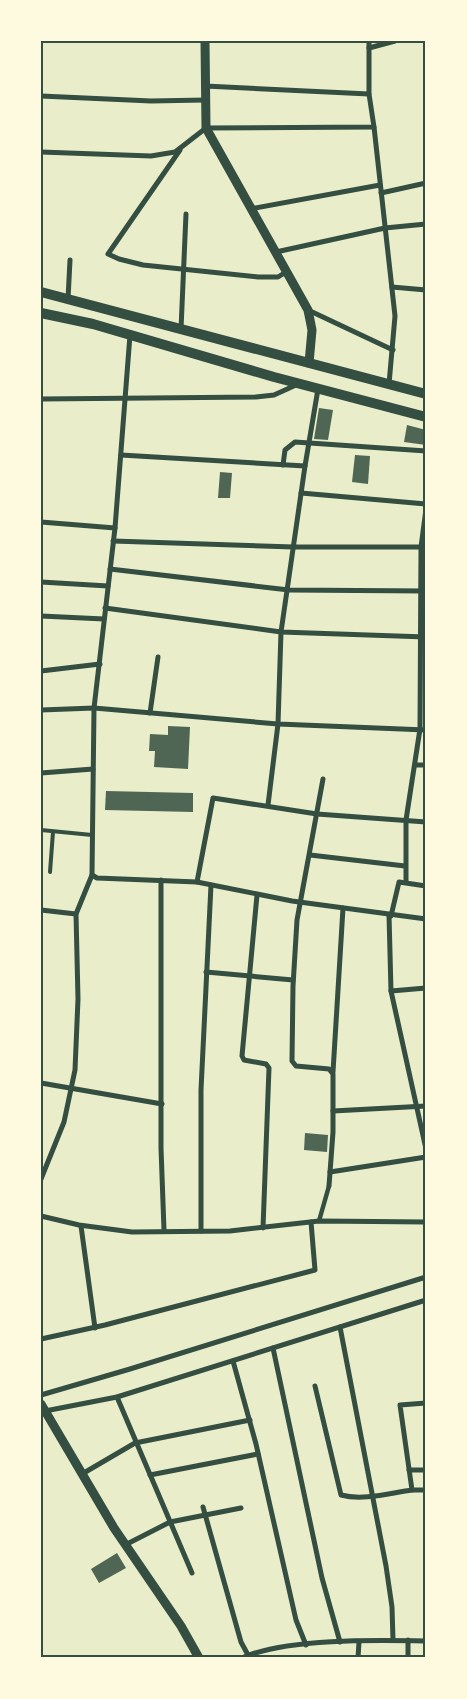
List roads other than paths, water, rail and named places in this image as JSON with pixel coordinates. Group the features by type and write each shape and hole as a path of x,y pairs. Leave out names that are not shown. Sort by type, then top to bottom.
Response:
{"main road":[{"path":"41,292 426,394"},
{"path":"41,313 130,335 298,384 426,417"}],"street":[{"path":"205,41 206,128 308,310 312,330 309,363"},
{"path":"369,41 369,94 395,316 389,384"},
{"path":"369,48 395,41"},
{"path":"205,86 369,94"},
{"path":"41,96 205,100"},
{"path":"41,152 151,156 175,152 206,128 374,127"},
{"path":"182,148 108,254 143,265 269,278 286,272"},
{"path":"381,193 426,183"},
{"path":"250,209 380,185"},
{"path":"181,329 186,214"},
{"path":"276,252 385,228 426,224"},
{"path":"68,299 70,260"},
{"path":"392,287 426,290"},
{"path":"308,310 393,350"},
{"path":"41,1179 64,1122 72,1089 78,1008 76,914 92,875 94,708 115,528 130,335"},
{"path":"41,399 125,400 256,397 274,395 298,384"},
{"path":"268,805 278,724 282,632 305,466 318,389"},
{"path":"283,464 285,450 295,442 426,451"},
{"path":"121,455 305,466"},
{"path":"301,493 426,504"},
{"path":"406,882 406,820 423,730 424,591 421,547 426,509"},
{"path":"41,522 115,528"},
{"path":"113,541 294,547 421,547"},
{"path":"110,569 288,590 424,591"},
{"path":"41,582 108,586"},
{"path":"105,608 282,632 423,637"},
{"path":"41,616 104,619"},
{"path":"150,713 158,657"},
{"path":"41,671 100,664"},
{"path":"41,710 94,708 278,724 423,730"},
{"path":"416,765 426,765"},
{"path":"41,773 93,769"},
{"path":"323,779 300,902 293,980 292,1064 333,1072"},
{"path":"197,882 213,798 317,814 426,822"},
{"path":"310,855 405,866"},
{"path":"92,875 97,878 197,882 300,902 426,919"},
{"path":"161,880 164,1230"},
{"path":"426,886 399,882 390,915 391,991 415,1107 426,1149"},
{"path":"201,1230 200,1128 211,885"},
{"path":"257,895 242,1056 246,1061 266,1064 270,1072 263,1228"},
{"path":"319,1221 329,1186 333,1072 343,908"},
{"path":"41,910 76,914"},
{"path":"206,972 293,980"},
{"path":"391,991 426,988"},
{"path":"41,1083 162,1104"},
{"path":"333,1111 426,1106"},
{"path":"330,1172 426,1157"},
{"path":"41,1216 81,1226 132,1232 263,1228 319,1221 426,1222"},
{"path":"41,1339 95,1328 315,1270 311,1222"},
{"path":"81,1226 95,1328"},
{"path":"41,1395 130,1370 426,1277"},
{"path":"199,1658 181,1626 125,1545 43,1409 117,1397 426,1300"},
{"path":"340,1327 374,1496 392,1607 393,1640"},
{"path":"273,1348 318,1559 340,1642"},
{"path":"233,1361 250,1420 294,1612 306,1645"},
{"path":"315,1386 341,1495 349,1497 374,1496 412,1490 426,1490"},
{"path":"117,1397 192,1573"},
{"path":"412,1490 400,1405 426,1403"},
{"path":"82,1474 135,1443 250,1420"},
{"path":"150,1475 258,1454"},
{"path":"409,1470 426,1470"},
{"path":"203,1507 245,1656 306,1645 340,1642 426,1641"},
{"path":"125,1545 170,1522 241,1508"},
{"path":"408,1640 408,1658"},
{"path":"358,1658 359,1642"}],"lane":[{"path":"41,830 92,836"},
{"path":"50,872 53,832"}]}
